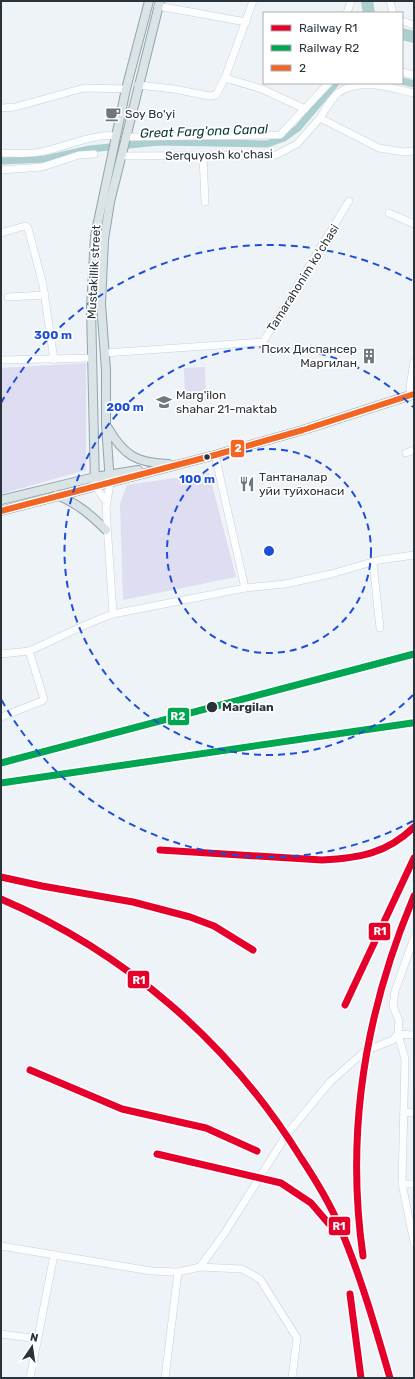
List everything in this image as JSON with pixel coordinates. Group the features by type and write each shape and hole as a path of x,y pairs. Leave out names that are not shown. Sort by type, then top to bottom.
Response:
{"main road":[{"name":"Mustakillik street","path":"95,486 91,307 94,236 107,170 149,1"},
{"name":"Mustakillik street","path":"110,479 106,425 106,370 101,304 104,240 106,221 159,4"},
{"path":"92,370 106,370"},
{"path":"1,510 95,486 110,479 215,455 303,430 412,394"},
{"path":"106,425 120,447 142,462 178,464"},
{"path":"1,500 95,478 110,479"},
{"path":"57,495 88,512 106,530"}],"street":[{"path":"138,85 214,96 218,94 253,1"},
{"path":"347,12 351,1"},
{"path":"390,1 393,12"},
{"path":"159,4 246,22"},
{"path":"403,21 414,24"},
{"path":"403,72 414,75"},
{"path":"225,78 262,89 305,109"},
{"name":"Serquyosh koʻchasi","path":"126,137 280,135 328,84"},
{"name":"Serquyosh koʻchasi","path":"122,156 276,155 297,144 320,118 338,93 355,86 379,85 414,93"},
{"path":"1,108 15,107 84,88 126,89"},
{"path":"320,118 379,148 414,151"},
{"path":"1,153 33,153 88,139 110,135 115,136"},
{"path":"1,170 42,167 79,156 94,154"},
{"path":"203,156 205,202"},
{"name":"Tamarahonim koʻchasi","path":"105,353 263,342 350,201"},
{"path":"389,213 414,224"},
{"path":"1,233 25,226 28,228 45,295 54,360"},
{"path":"8,297 45,295"},
{"path":"1,360 92,358"},
{"path":"412,394 410,386 414,362"},
{"path":"406,453 414,450"},
{"path":"215,455 245,588"},
{"path":"110,479 106,502 106,530 113,614"},
{"path":"95,486 106,502"},
{"path":"1,654 29,650 59,639 92,621 113,614 245,588 285,584 373,563 379,560 414,555"},
{"path":"373,563 380,628"},
{"path":"1,718 44,699 29,650"},
{"path":"414,938 395,991 394,1006 399,1021 398,1034 405,1059 405,1112 402,1184 414,1242"},
{"path":"398,1034 414,1035"},
{"path":"200,1267 224,1234 287,1134 336,1075 365,1051 393,1040 398,1034"},
{"path":"405,1112 414,1113"},
{"path":"402,1184 414,1184"},
{"path":"1,1246 151,1271 178,1272 200,1267 242,1269 260,1279 297,1338 292,1378"},
{"path":"30,1378 54,1255"},
{"path":"164,1378 178,1272"},
{"path":"1,1334 38,1339"}],"shaded area":[{"path":"86,363 86,470 1,494 1,368"},
{"path":"205,367 206,400 185,401 184,368"},
{"path":"209,473 236,577 123,600 120,504 127,485"}],"waterway":[{"path":"367,1 369,12"},
{"path":"403,34 414,37"},
{"name":"Great Farg'ona Canal","path":"403,81 414,84"},
{"name":"Great Farg'ona Canal","path":"1,161 45,159 90,149 159,142 267,144 284,138 298,128 335,84"}],"rail line":[{"name":"R2","path":"1,763 414,654"},
{"name":"R2","path":"1,783 412,723"},
{"name":"R1","path":"160,850 322,860 348,858 382,849 404,836 414,827"},
{"name":"R1","path":"345,1005 414,858"},
{"name":"R1","path":"1,877 42,886 133,902 190,917 214,926 253,950"},
{"name":"R1","path":"363,1256 358,1209 356,1163 358,1117 363,1072 383,983 397,940 414,896"},
{"name":"R1","path":"1,899 47,921 90,946 132,974 171,1005 208,1039 242,1076 273,1116 301,1158 322,1191 335,1216 360,1281 390,1378"},
{"name":"R1","path":"30,1070 122,1109 206,1128 257,1151"},
{"name":"R1","path":"157,1154 281,1183 311,1203 329,1224"},
{"name":"R1","path":"350,1294 361,1378"}],"transit line":[{"name":"2","path":"1,511 215,455 303,430 414,394"}],"place":[{"name":"Soy Bo'yi","path":"113,114"},
{"name":"Псих Диспансер Маргилан","path":"369,356"},
{"name":"Marg'ilon shahar 21-maktab","path":"164,402"},
{"name":"Тантаналар уйи туйхонаси","path":"247,484"},
{"name":"Margilan","path":"212,707"}]}
